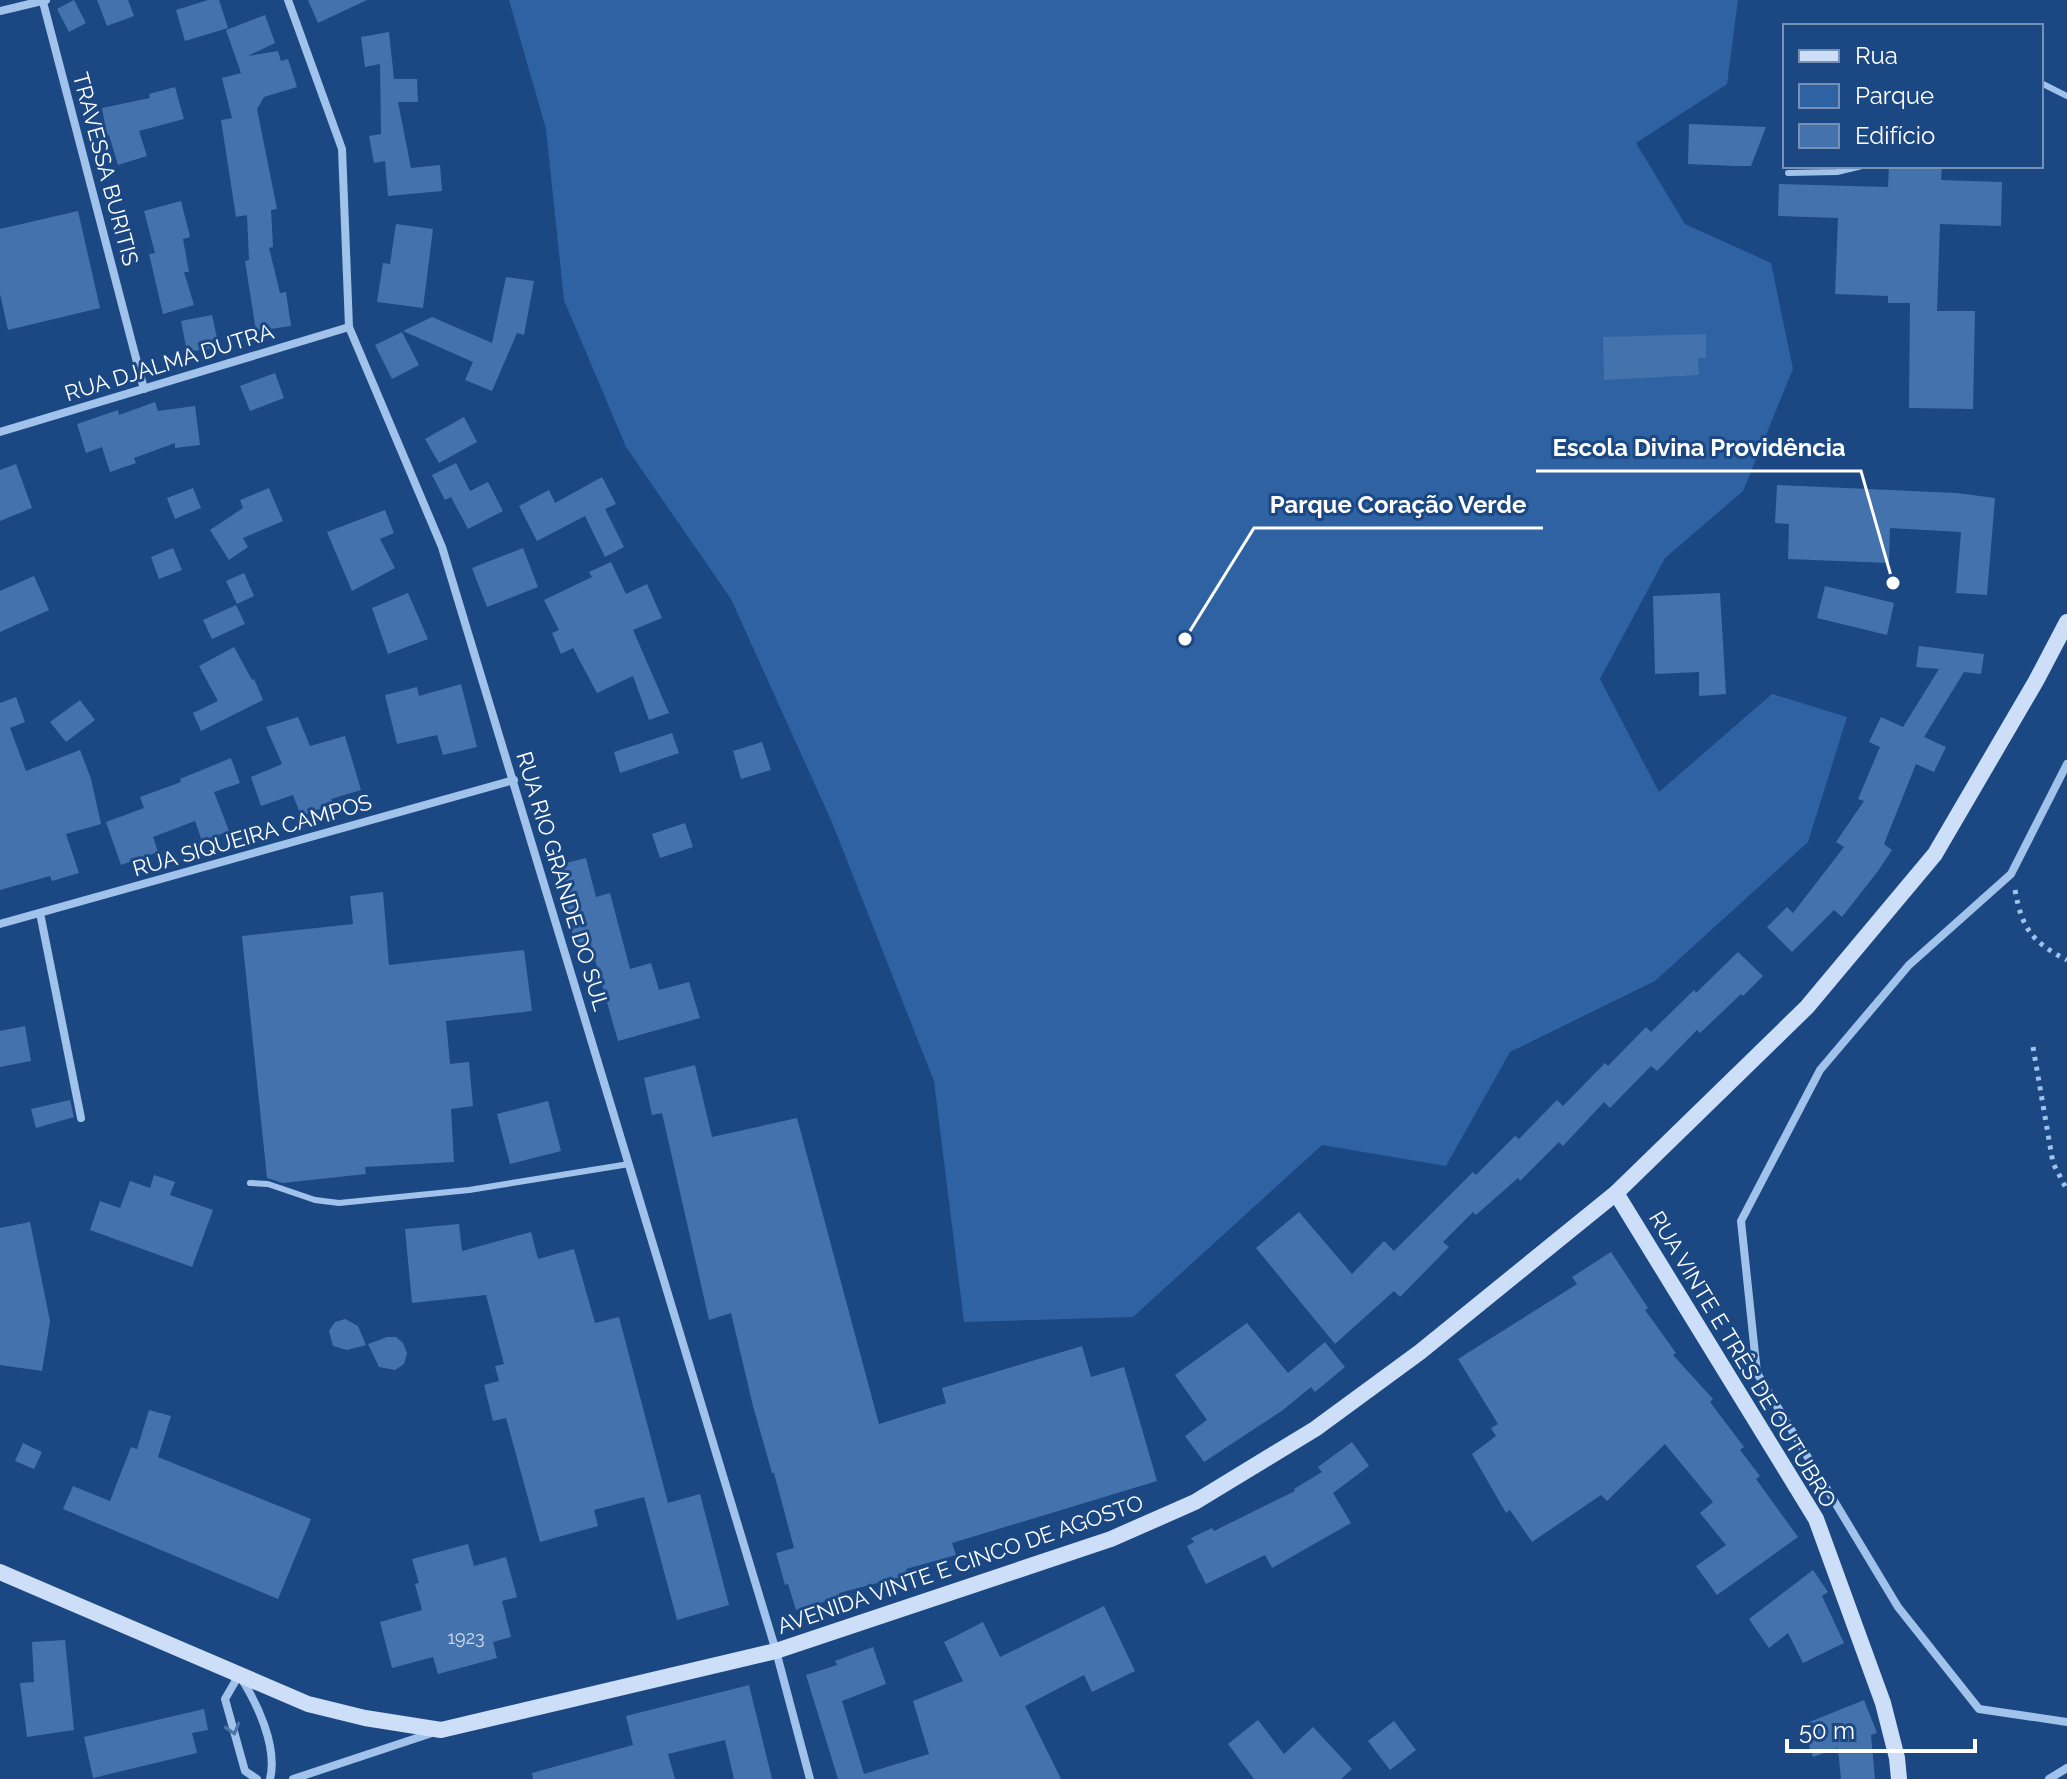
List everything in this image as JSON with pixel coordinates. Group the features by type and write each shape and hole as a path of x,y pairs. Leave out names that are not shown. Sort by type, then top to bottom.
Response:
{"main road":[{"name":"AVENIDA VINTE E CINCO DE AGOSTO","path":"0,1572 308,1704 365,1718 441,1730 776,1651 1111,1539 1195,1502 1315,1429 1409,1361 1616,1193 1807,1007 1935,854 2067,622"},
{"name":"RUA VINTE E TRÊS DE OUTUBRO","path":"1616,1193 1816,1519 1883,1703 1899,1779"}],"street":[{"name":"RUA RIO GRANDE DO SUL","path":"288,0 342,149 349,327 442,547 776,1651 810,1779"},
{"name":"TRAVESSA BURITIS","path":"0,11 45,1 144,389"},
{"name":"RUA DJALMA DUTRA","path":"0,432 349,327"},
{"path":"2067,764 2011,874 1909,965 1820,1070 1741,1221 1757,1373 1898,1607 1979,1709 2067,1722"},
{"name":"RUA SIQUEIRA CAMPOS","path":"0,924 514,780"},
{"path":"40,913 81,1118"},
{"path":"257,1779 245,1771 225,1699 239,1675 256,1702 274,1764 270,1779"},
{"path":"293,1779 441,1730"},
{"path":"2049,1779 2067,1768"}],"lane":[{"path":"2043,84 2067,96"},
{"path":"1788,173 1837,172 1854,168"},
{"path":"250,1183 268,1184 315,1200 339,1203 469,1190 629,1164"}],"path":[{"path":"2011,874 2020,919 2040,946 2067,960"},
{"path":"2033,1047 2053,1163 2067,1190"}],"green space":[{"path":"509,0 1738,0 1727,84 1636,143 1685,224 1771,263 1793,369 1743,491 1665,558 1600,679 1659,792 1772,694 1847,717 1808,842 1655,981 1510,1052 1446,1166 1322,1145 1133,1317 964,1322 934,1081 831,820 731,599 626,447 564,300 546,129"}],"building":[{"path":"74,0 86,23 69,32 57,9"},
{"path":"97,0 128,0 134,16 107,26"},
{"path":"208,0 219,0 228,28 185,41 176,10"},
{"path":"308,0 367,0 318,23"},
{"path":"265,15 275,43 248,56 278,51 281,61 288,59 297,87 264,97 257,109 277,209 271,210 273,247 269,248 280,293 286,292 291,326 256,331 245,261 249,260 247,215 236,217 221,120 232,118 222,78 241,73 226,30"},
{"path":"389,32 394,79 417,79 418,102 398,102 411,168 440,165 442,191 388,196 385,161 374,163 369,136 381,134 380,64 365,67 361,37"},
{"path":"175,87 184,119 139,131 147,156 118,165 107,136 102,108 150,98 149,94"},
{"path":"1689,124 1766,127 1751,166 1736,166 1688,164"},
{"path":"1889,168 1942,168 1941,180 2002,182 2001,226 1940,224 1937,311 1975,311 1973,409 1909,408 1910,303 1888,303 1888,296 1835,294 1838,218 1778,216 1779,184 1888,187"},
{"path":"181,201 190,237 183,239 189,272 184,272 194,305 163,314 149,254 155,253 144,211"},
{"path":"78,211 100,308 8,330 0,294 0,229"},
{"path":"396,224 433,229 423,308 377,302 383,263 390,264"},
{"path":"506,277 534,281 524,335 517,333 492,391 465,380 473,362 403,331 432,317 492,343"},
{"path":"212,315 219,347 187,352 181,321"},
{"path":"402,332 419,365 392,379 375,345"},
{"path":"1706,334 1706,358 1698,358 1699,375 1604,380 1603,337"},
{"path":"275,373 284,398 250,411 240,386"},
{"path":"155,402 158,411 195,406 200,445 175,448 175,443 134,458 136,463 110,472 102,447 86,453 77,424 118,410 119,415"},
{"path":"464,417 477,442 439,463 425,439"},
{"path":"456,463 470,491 488,482 503,511 468,529 451,497 445,500 432,475"},
{"path":"16,464 32,508 0,521 0,470"},
{"path":"602,477 616,504 605,509 624,547 605,557 585,516 537,541 519,506 549,490 555,503"},
{"path":"1777,485 1957,493 1995,498 1987,595 1956,593 1961,532 1890,528 1889,563 1788,559 1789,524 1775,523"},
{"path":"193,488 201,508 175,519 167,498"},
{"path":"269,488 283,521 243,538 248,547 229,560 210,530 243,508 240,500"},
{"path":"385,510 394,533 380,539 395,568 352,591 327,532"},
{"path":"173,548 182,570 159,579 151,557"},
{"path":"523,548 538,587 487,607 472,568"},
{"path":"611,562 626,594 647,584 662,618 633,630 669,713 649,720 633,676 597,693 573,648 561,654 552,633 559,630 544,600 592,577 589,572"},
{"path":"244,573 254,596 237,604 226,581"},
{"path":"34,576 49,610 0,632 0,591"},
{"path":"1825,586 1894,603 1887,635 1817,618"},
{"path":"408,593 428,639 388,654 372,608"},
{"path":"1720,593 1726,694 1699,696 1699,672 1655,674 1653,596"},
{"path":"236,605 245,624 212,639 203,620"},
{"path":"1919,646 1984,654 1981,674 1964,672 1924,737 1946,747 1934,772 1916,764 1884,844 1892,850 1878,871 1842,917 1834,910 1792,952 1767,927 1787,907 1793,913 1844,847 1836,842 1864,801 1858,799 1880,747 1869,742 1881,717 1903,727 1939,669 1916,667"},
{"path":"234,647 263,700 201,731 193,713 218,701 199,666"},
{"path":"461,684 477,747 443,755 437,735 397,744 385,695 417,687 419,696"},
{"path":"16,697 25,722 10,728 26,771 80,750 91,779 101,824 66,834 79,873 52,881 50,876 0,890 0,703"},
{"path":"80,700 95,720 66,742 50,722"},
{"path":"298,717 310,746 345,736 361,790 331,799 333,804 301,816 293,795 261,806 251,777 282,764 266,727"},
{"path":"672,733 679,753 620,773 614,752"},
{"path":"762,742 771,770 741,779 733,751"},
{"path":"231,758 240,783 214,792 229,831 202,841 195,821 153,837 158,852 121,865 106,822 144,808 140,797"},
{"path":"685,823 693,847 660,858 652,834"},
{"path":"586,858 596,897 610,893 630,969 651,963 659,990 689,982 700,1018 618,1041 590,942 576,946 554,866"},
{"path":"383,892 389,965 524,950 532,1011 446,1021 450,1064 469,1062 473,1106 451,1109 454,1162 365,1167 366,1174 283,1183 267,1178 242,936 353,924 350,896"},
{"path":"1738,952 1763,976 1743,996 1741,994 1700,1033 1697,1030 1657,1071 1651,1066 1610,1108 1604,1102 1563,1146 1559,1142 1520,1181 1518,1178 1476,1215 1473,1212 1443,1242 1449,1247 1400,1297 1394,1291 1335,1344 1256,1248 1299,1212 1352,1274 1384,1241 1394,1251 1473,1172 1476,1175 1515,1136 1519,1139 1557,1100 1563,1106 1605,1063 1608,1066 1646,1027 1651,1032"},
{"path":"25,1026 31,1061 0,1067 0,1031"},
{"path":"695,1065 712,1137 797,1118 879,1424 946,1403 942,1388 1082,1346 1091,1377 1124,1367 1157,1481 952,1543 956,1555 906,1569 908,1575 839,1593 840,1597 796,1610 776,1553 794,1548 753,1406 731,1313 709,1320 662,1113 652,1115 644,1078"},
{"path":"70,1100 74,1117 36,1128 31,1109"},
{"path":"548,1101 561,1151 510,1164 497,1114"},
{"path":"154,1175 175,1182 170,1195 213,1210 192,1267 90,1230 100,1201 120,1208 130,1181 150,1188"},
{"path":"30,1222 50,1321 42,1371 0,1365 0,1228"},
{"path":"459,1224 462,1251 531,1232 538,1259 574,1249 595,1323 619,1317 668,1503 700,1494 729,1605 677,1620 644,1497 594,1510 598,1526 540,1542 506,1418 493,1421 484,1385 499,1381 495,1366 504,1364 486,1295 412,1303 405,1229"},
{"path":"1611,1252 1648,1308 1645,1310 1676,1353 1673,1355 1713,1399 1710,1402 1744,1447 1740,1450 1760,1476 1756,1479 1798,1537 1717,1595 1696,1566 1726,1545 1700,1513 1713,1502 1665,1444 1607,1501 1601,1495 1532,1542 1510,1510 1506,1513 1472,1454 1496,1436 1491,1428 1498,1424 1458,1359 1577,1284 1572,1277"},
{"path":"345,1319 358,1326 366,1345 347,1350 333,1346 329,1331 335,1322"},
{"path":"1247,1323 1288,1373 1325,1342 1345,1367 1315,1392 1311,1387 1283,1410 1204,1462 1185,1436 1207,1420 1175,1375"},
{"path":"396,1337 407,1353 404,1364 395,1370 379,1367 368,1344"},
{"path":"149,1410 171,1416 158,1457 311,1519 278,1599 63,1509 73,1486 110,1501 131,1447 137,1449"},
{"path":"1352,1442 1369,1466 1333,1493 1351,1523 1272,1568 1265,1555 1206,1584 1187,1546 1194,1542 1191,1538 1212,1528 1214,1531 1295,1491 1322,1472 1318,1467"},
{"path":"23,1443 42,1452 34,1469 15,1461"},
{"path":"468,1544 474,1566 506,1557 517,1597 502,1601 511,1637 493,1642 497,1658 438,1674 433,1657 392,1668 380,1622 422,1610 412,1559"},
{"path":"1813,1570 1828,1592 1822,1596 1844,1643 1803,1663 1788,1633 1769,1648 1749,1619"},
{"path":"1104,1606 1135,1671 1092,1692 1084,1675 1025,1706 1061,1779 838,1779 806,1675 837,1665 835,1661 873,1647 886,1684 842,1701 864,1774 929,1754 913,1701 963,1681 944,1642 983,1622 1000,1657"},
{"path":"65,1640 74,1730 27,1737 20,1683 34,1682 32,1642"},
{"path":"749,1685 772,1779 734,1779 725,1740 668,1754 675,1779 533,1779 532,1773 633,1745 626,1716"},
{"path":"1864,1700 1877,1733 1871,1735 1875,1779 1841,1779 1838,1748 1813,1757 1802,1725"},
{"path":"204,1709 208,1730 192,1733 197,1753 93,1778 84,1737"},
{"path":"1258,1720 1284,1754 1313,1727 1352,1769 1341,1779 1254,1779 1228,1744"},
{"path":"1394,1721 1416,1750 1390,1770 1368,1741"}],"place":[{"name":"Escola Divina Providência","path":"1893,583"},
{"name":"Parque Coração Verde","path":"1185,639"}]}
